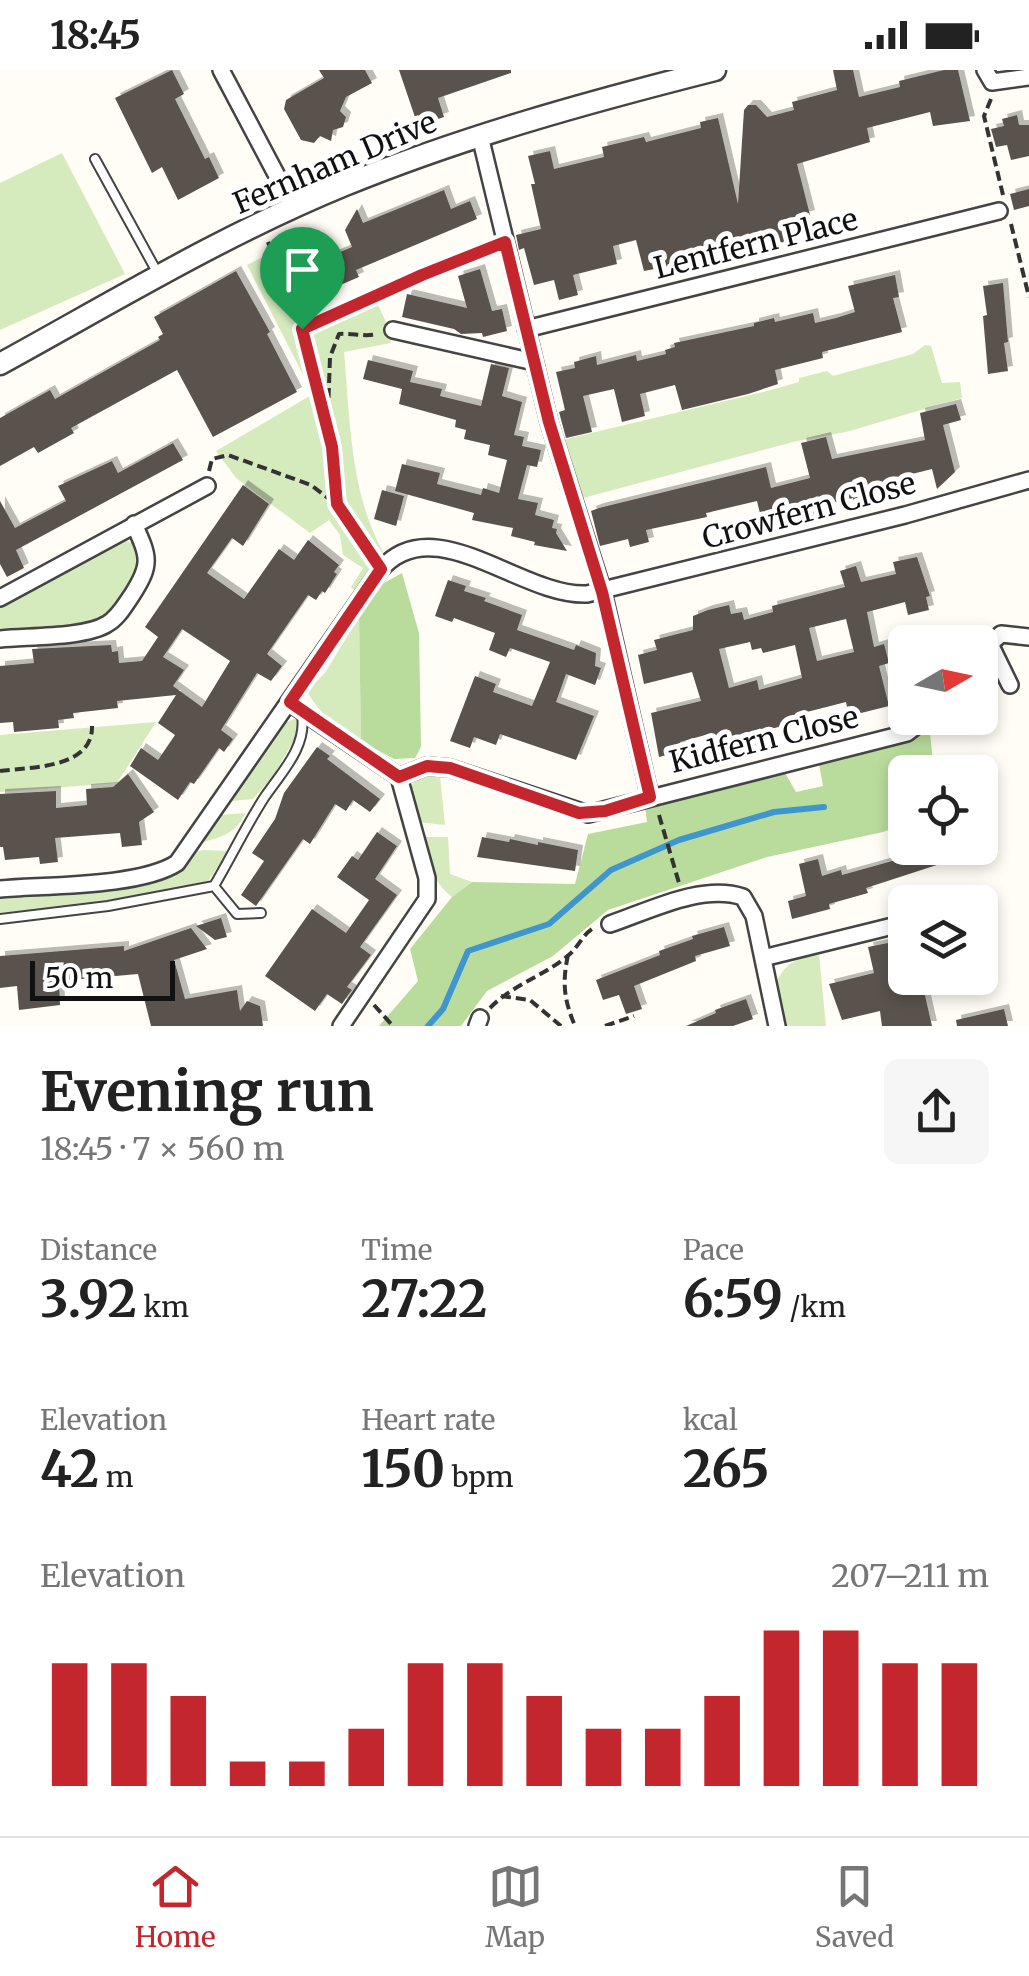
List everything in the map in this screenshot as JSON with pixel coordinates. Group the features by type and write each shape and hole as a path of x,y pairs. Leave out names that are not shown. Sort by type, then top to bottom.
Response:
{"street":[{"path":"222,70 294,208"},
{"name":"Fernham Drive","path":"0,364 160,276 344,186 560,109 715,70"},
{"path":"985,70 992,82 998,83 1029,76"},
{"path":"480,136 534,362 602,592 650,797"},
{"name":"Lentfern Place","path":"526,329 1002,206"},
{"path":"394,330 534,362"},
{"name":"Crowfern Close","path":"381,569 404,550 439,547 551,588 576,594 602,592 1029,480"},
{"path":"0,598 206,486"},
{"path":"0,639 86,630 111,622 145,576 148,557 134,524"},
{"path":"0,889 137,877 165,870 177,862 296,707 381,569"},
{"path":"1010,685 990,644 1001,634 1029,637"},
{"path":"296,707 399,777 427,878 428,900 342,1026"},
{"name":"Kidfern Close","path":"399,777 427,766 450,768 588,814 899,735"},
{"path":"610,924 700,896 735,894 751,906 777,1026"},
{"path":"763,958 888,927"}],"lane":[{"path":"95,159 160,276"},
{"path":"0,919 108,906 214,886 264,799 291,761 304,728 296,707"},
{"path":"214,886 237,914 262,914"}],"path":[{"path":"998,83 984,116 1002,206 1009,219 1029,297"},
{"path":"262,224 302,329 327,423 337,504"},
{"path":"302,329 505,242"},
{"path":"327,423 330,357 339,334 364,337 394,330"},
{"path":"206,486 212,459 228,455 310,485 337,504 381,569"},
{"path":"0,771 64,762 90,743 92,726"},
{"path":"661,822 676,876"},
{"path":"479,1022 501,996 568,955 584,934 597,925 610,924"},
{"path":"568,955 564,999 575,1026"},
{"path":"364,994 393,1026"},
{"path":"501,996 530,1000 561,1026"},
{"path":"606,1026 634,1016"}],"green space":[{"path":"62,153 125,274 0,330 0,183"},
{"path":"278,249 310,318 373,294 391,343 344,352 358,480 383,552 358,594 351,587 363,568 343,555 340,535 329,520 310,533 236,478 216,451 313,394 247,265"},
{"path":"925,345 931,346 942,383 960,382 962,398 846,432 797,441 583,498 562,440 771,390 827,371 833,376 913,354"},
{"path":"124,540 134,544 139,556 136,573 107,616 89,623 0,633 0,605"},
{"path":"402,573 419,633 421,747 415,758 394,759 361,741 359,617 384,583"},
{"path":"359,617 361,741 330,720 307,691 325,673"},
{"path":"296,718 300,730 273,776 253,799 232,801 263,756 277,727"},
{"path":"156,722 117,783 0,792 0,735"},
{"path":"930,735 932,755 888,755 888,830 767,857 608,910 553,956 487,991 461,1026 379,1026 418,981 410,949 452,897 472,882 575,884 588,834 647,822 645,807 785,773 796,792 823,786 819,764"},
{"path":"437,770 445,825 417,822 410,790 415,778"},
{"path":"245,813 228,833 201,842 220,815"},
{"path":"422,837 448,837 450,874 472,882 452,897 445,891 432,870"},
{"path":"229,851 208,881 107,903 0,913 0,899 148,885 173,876 193,852"},
{"path":"819,955 826,1026 787,1026 777,981 794,962"}],"building":[{"path":"172,70 184,94 175,99 219,178 178,200 162,167 152,173 115,98"},
{"path":"319,70 365,70 372,83 346,97 340,111 346,117 343,127 333,130 331,141 320,136 314,143 301,140 284,109 286,100 324,78"},
{"path":"399,70 511,73 438,98 444,117 418,126"},
{"path":"833,70 853,70 859,97 900,87 899,81 958,70 970,121 933,126 930,112 867,128 870,142 797,164 810,215 789,221 794,240 774,244 771,234 762,236 761,232 730,241 732,247 696,256 697,261 644,271 636,240 613,246 617,264 573,275 578,295 559,300 554,280 534,285 524,248 519,250 516,235 541,229 528,156 550,151 554,169 604,157 602,147 644,137 646,142 701,128 700,122 718,118 738,204 744,110 748,105 756,105 767,117 794,110 792,102 837,90"},
{"path":"1017,115 1019,125 1029,125 1029,156 1011,160 1007,145 996,147 991,129 1004,126 1002,119"},
{"path":"1029,189 1029,206 1014,210 1010,194"},
{"path":"444,190 451,209 470,201 477,219 356,270 359,277 305,300 294,272 352,247 345,230 357,209 363,223"},
{"path":"480,269 492,311 502,309 507,331 483,337 482,333 461,334 402,317 407,294 467,308 458,276"},
{"path":"236,271 297,392 213,437 177,370 71,428 74,433 38,453 34,447 0,466 0,418 50,390 55,399 160,340 158,337 163,334 154,317"},
{"path":"895,275 899,297 893,298 902,332 822,352 823,358 775,370 778,384 682,410 675,385 640,394 645,416 622,422 614,389 583,396 592,432 566,438 559,412 565,410 556,372 575,368 574,362 596,356 597,365 636,355 637,361 666,354 665,350 675,347 674,343 774,318 775,322 813,313 815,323 836,318 855,312 848,286"},
{"path":"1003,283 1008,371 988,374 983,286"},
{"path":"368,360 413,371 410,382 442,389 440,396 481,406 491,364 509,368 502,396 522,402 514,435 524,437 522,446 541,450 537,467 527,465 518,499 538,503 535,515 554,520 552,528 557,529 567,551 511,536 513,528 472,520 474,513 395,491 402,464 440,473 437,484 481,495 483,488 499,493 507,460 488,455 490,445 464,439 466,430 455,427 456,420 399,404 402,389 363,379"},
{"path":"956,404 961,420 943,425 955,472 937,489 932,469 900,477 906,498 886,504 856,510 853,498 816,507 819,517 764,530 757,501 646,530 649,542 630,547 628,539 600,546 591,511 766,467 771,488 810,478 801,443 826,437 832,459 925,440 920,413"},
{"path":"173,443 183,460 16,550 24,568 7,577 0,564 0,501 15,528 66,501 58,486 112,461 118,473"},
{"path":"243,485 269,504 243,546 232,538 207,573 244,599 279,549 294,560 308,540 339,565 325,593 322,591 316,600 308,595 267,654 282,666 271,681 257,673 221,730 233,739 224,752 219,748 178,800 130,766 141,748 158,760 175,735 158,723 176,695 117,701 118,708 73,713 74,718 58,720 59,728 14,732 13,722 0,723 0,666 34,663 32,649 111,645 112,652 118,651 119,663 142,661 158,637 145,627","holes":["182,629 230,661 202,707 173,686 184,670 163,657"]},
{"path":"382,490 404,496 396,526 374,519"},
{"path":"917,557 930,596 926,597 929,610 908,615 905,602 867,612 874,647 884,644 888,659 888,663 879,666 888,706 849,716 846,702 799,714 801,721 767,730 770,746 733,755 735,762 718,767 709,734 680,742 682,751 659,757 651,713 701,701 692,672 644,684 638,655 657,650 654,640 693,630 693,616 708,610 729,605 731,614 742,612 744,620 773,612 772,606 845,587 840,571 856,566 861,582 896,574 893,562","holes":["846,619 854,652 817,661 809,628","750,642 752,650 761,648 763,653 795,645 802,678 759,690 757,680 729,688 719,649"]},
{"path":"448,580 466,586 464,591 486,598 484,601 522,615 517,630 574,650 576,645 596,653 595,666 601,668 595,685 566,674 556,702 594,716 576,760 500,734 496,745 474,737 470,748 450,741 475,676 496,684 493,692 532,706 550,662 510,648 506,657 489,650 495,633 454,618 452,622 435,616"},
{"path":"317,747 380,799 370,812 353,800 346,811 335,804 310,844 303,839 256,906 241,895 264,861 252,853 275,819 284,793"},
{"path":"128,774 154,812 139,822 142,845 122,847 120,833 55,838 58,862 40,864 39,857 5,860 0,847 0,794 56,791 56,808 87,805 86,789 113,787"},
{"path":"377,832 397,846 375,879 397,895 360,947 371,955 347,987 352,990 342,1004 327,994 315,1011 265,976 312,909 346,933 369,900 337,877 352,856 358,860"},
{"path":"482,837 578,850 575,871 477,857"},
{"path":"818,859 822,876 841,870 842,875 888,862 937,865 866,888 868,893 829,904 830,909 792,919 788,901 806,896 799,864"},
{"path":"221,918 227,937 215,940 196,926"},
{"path":"724,927 730,946 695,956 696,961 634,986 642,1009 626,1014 619,995 603,1000 596,980 660,955 659,951 693,939 692,936"},
{"path":"191,928 207,949 174,960 185,999 237,990 240,1011 247,1001 260,1006 263,1026 151,1026 138,974 59,981 60,1005 19,1010 17,986 0,988 0,956 124,946 124,951"},
{"path":"888,943 888,995 925,995 932,1026 882,1026 880,1011 842,1020 829,984 874,973 868,947"},
{"path":"746,999 753,1019 733,1026 686,1026 716,1013 715,1010"},
{"path":"1004,1009 1008,1026 957,1026 956,1020"}],"waterway":[{"path":"428,1026 443,1009 468,951 549,924 611,870 679,840 774,812 824,807"}],"route":[{"path":"505,242 549,422 602,592 650,797 588,814 462,770 427,766 399,777 290,702 381,569 337,504 332,447 302,329 505,242"}]}
